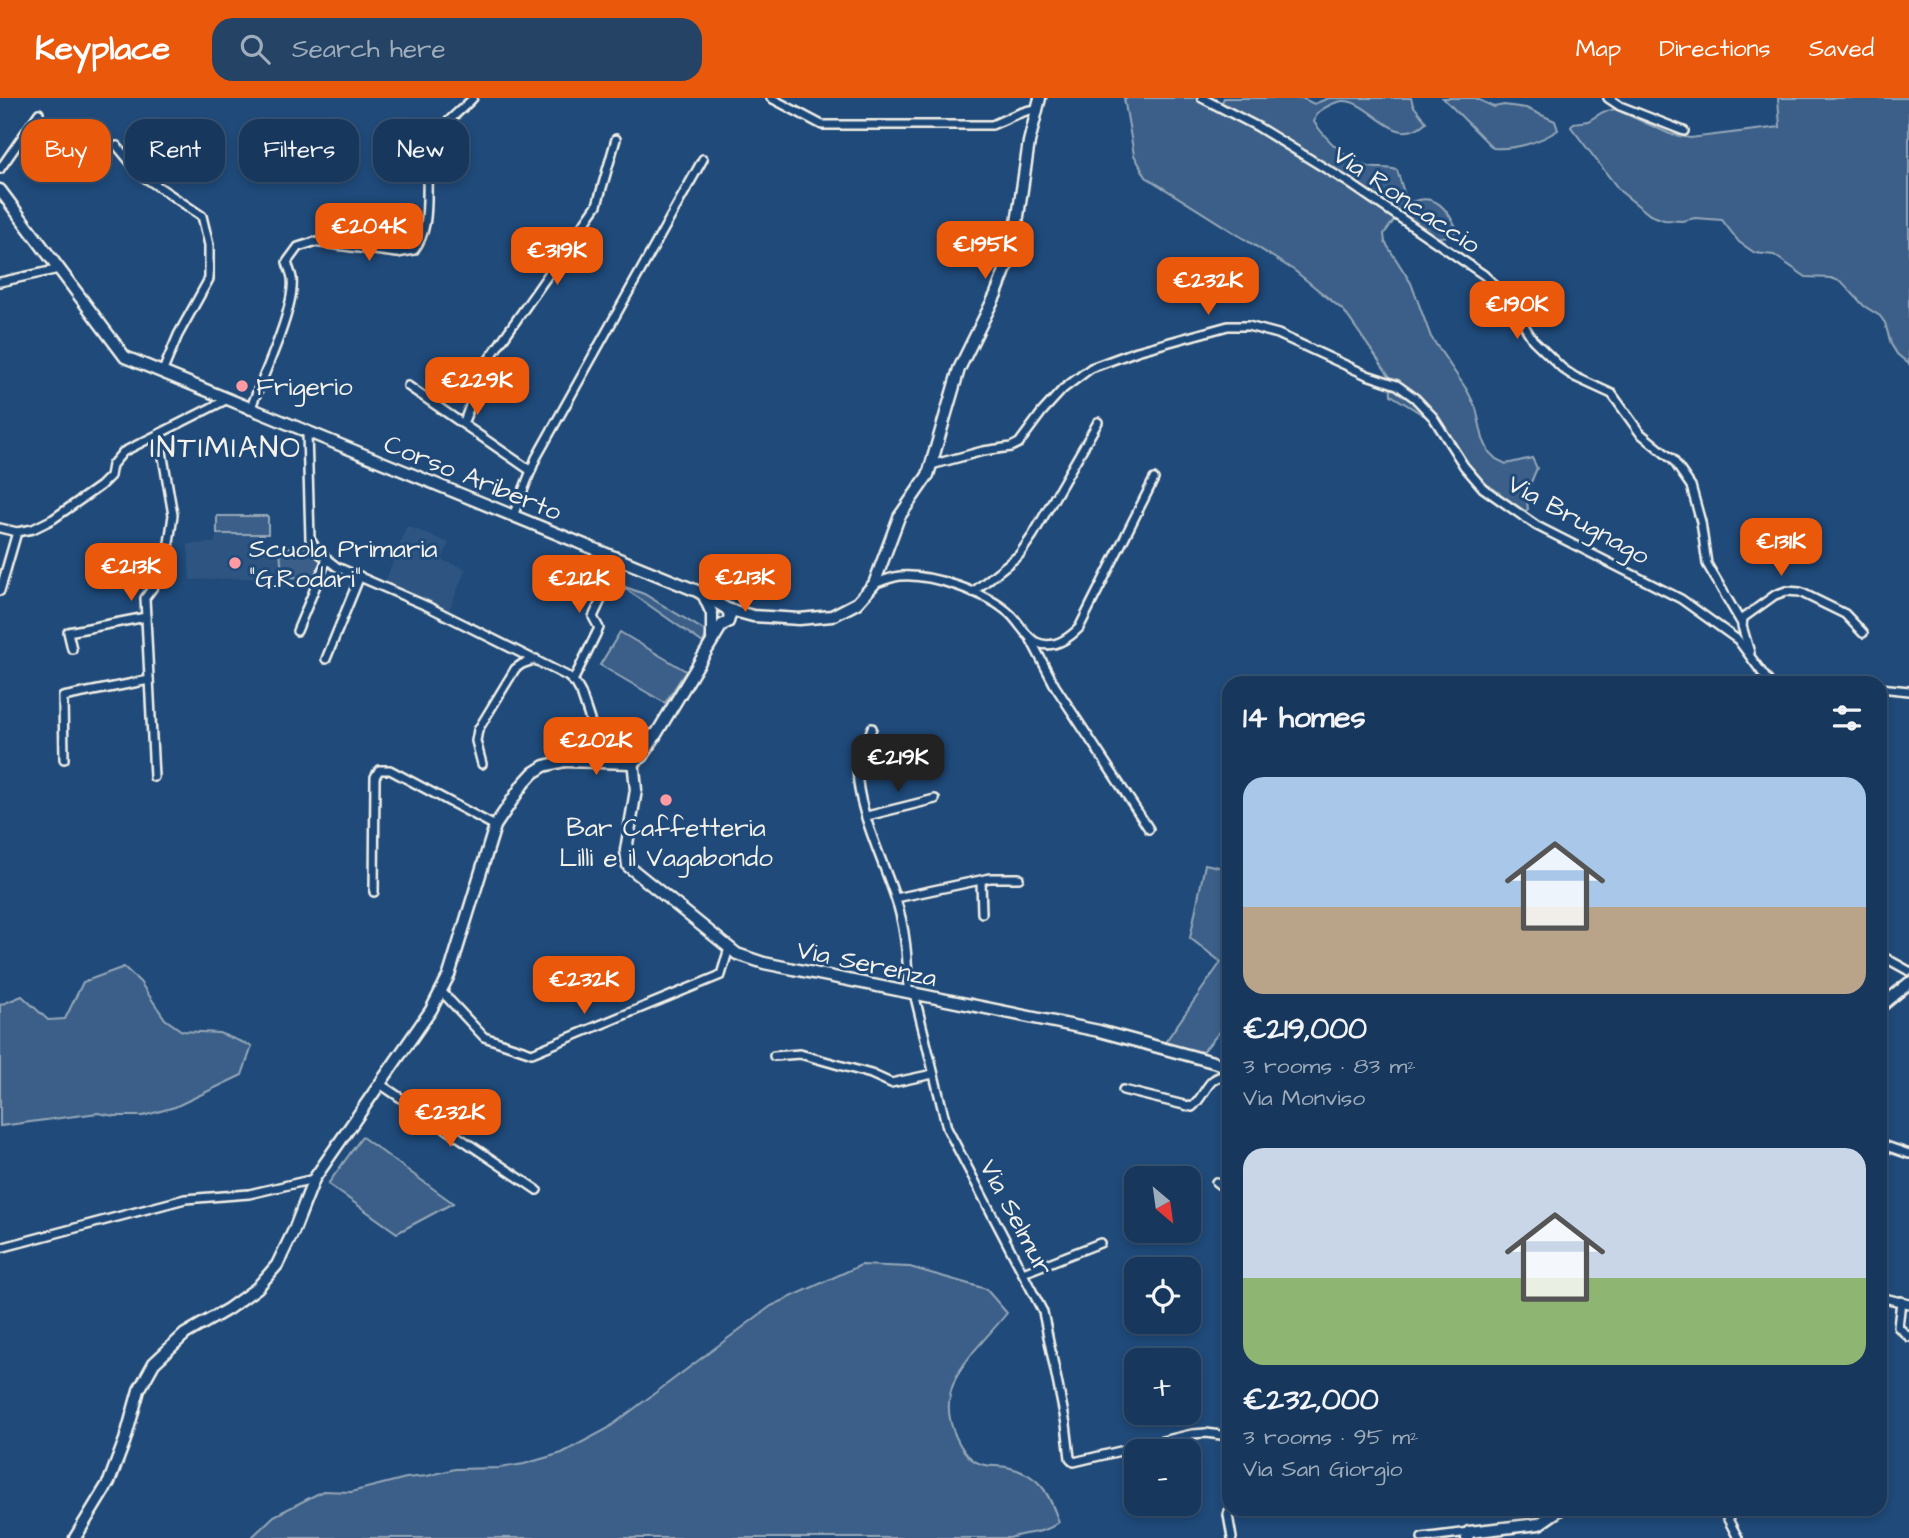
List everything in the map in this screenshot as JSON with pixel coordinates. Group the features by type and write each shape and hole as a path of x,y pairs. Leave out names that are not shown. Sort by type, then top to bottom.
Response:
{"street":[{"path":"250,410 284,322 292,279 287,262 299,247 314,242 397,253 414,250 421,241 425,220 429,154 436,136 473,98"},
{"path":"771,98 822,125 992,125 1039,103"},
{"name":"Via Roncaccio","path":"1202,98 1258,127 1349,183 1497,286 1533,340 1575,377 1612,394 1640,433 1673,460 1691,486 1701,523 1707,564 1742,624 1750,657"},
{"path":"1608,98 1620,106 1684,131"},
{"path":"603,759 633,763 647,751 711,643 720,616 799,619 832,616 857,603 874,584 899,517 928,475 959,369 996,294 1013,250 1029,142 1039,103"},
{"path":"0,169 40,113"},
{"path":"463,424 487,362 597,205 616,139"},
{"path":"117,146 141,175 202,216 209,245 209,279 178,335 162,373"},
{"path":"513,516 536,458 703,159"},
{"name":"Corso Ariberto","path":"0,190 125,357 704,595 720,616"},
{"path":"0,282 59,269"},
{"name":"Via Brugnago","path":"931,465 1019,443 1041,412 1063,389 1091,368 1136,351 1228,326 1248,326 1278,334 1367,375 1397,385 1415,398 1433,417 1464,466 1483,488 1537,526 1681,599 1738,640 1764,676"},
{"path":"408,386 531,471"},
{"path":"0,528 17,532 43,524 89,495 110,476 112,465 123,452 226,400"},
{"path":"974,592 1019,555 1098,422"},
{"path":"307,433 310,539 319,553 337,567 536,659 573,681 581,693 603,759"},
{"path":"154,777 145,598 165,571 173,514 159,434"},
{"path":"1029,636 1037,642 1050,645 1072,636 1079,628 1154,479"},
{"path":"0,591 17,532"},
{"path":"297,631 327,559"},
{"path":"573,681 599,628 593,617 620,560"},
{"path":"326,659 360,576"},
{"path":"874,584 901,576 920,577 974,592 998,604 1012,615 1029,636 1055,686 1149,829"},
{"path":"1742,624 1743,618 1775,595 1786,591 1800,592 1845,614 1863,634"},
{"path":"72,649 68,632 146,617"},
{"path":"482,764 477,741 478,730 515,669 536,659"},
{"path":"64,759 63,696 149,680"},
{"path":"1887,689 1909,691"},
{"path":"633,763 635,754 648,744 663,725"},
{"name":"Via Selmur","path":"873,728 858,762 860,791 896,898 905,936 911,993 947,1128 1043,1312 1066,1424 1070,1458 1074,1462 1192,1434 1222,1435"},
{"path":"75,1538 109,1482 125,1440 139,1390 154,1363 185,1334 229,1309 257,1288 277,1265 295,1230 314,1179 442,992 495,826 523,784 544,766 564,761 627,755 653,736"},
{"name":"Via Serenza","path":"633,763 636,790 626,850 628,866 737,954 764,963 1099,1031 1222,1064"},
{"path":"374,892 375,777 379,770 390,770 495,826"},
{"path":"867,816 935,799"},
{"path":"896,898 990,878 1019,878"},
{"path":"981,881 982,913"},
{"path":"442,992 484,1037 532,1053 721,975 729,948"},
{"path":"1887,959 1909,971"},
{"path":"1887,1001 1909,983"},
{"path":"774,1056 800,1054 871,1074 891,1083 933,1074"},
{"path":"1122,1090 1192,1107 1212,1080 1222,1076"},
{"path":"380,1084 537,1190"},
{"path":"1887,1146 1908,1152"},
{"path":"0,1248 185,1199 249,1194 314,1179"},
{"path":"1216,1182 1222,1186"},
{"path":"1023,1273 1100,1243"},
{"path":"1887,1298 1905,1302 1898,1327 1909,1338"},
{"path":"1228,1516 1232,1538"},
{"path":"1422,1538 1468,1535 1539,1524 1550,1516"},
{"path":"1726,1516 1738,1538"}],"shaded area":[{"path":"1124,98 1211,98 1221,104 1224,98 1302,98 1314,104 1329,98 1411,98 1426,122 1414,130 1393,128 1363,108 1342,101 1317,113 1314,122 1331,142 1353,160 1369,167 1397,170 1405,196 1411,202 1427,199 1434,201 1454,223 1458,231 1433,237 1417,233 1395,219 1384,234 1385,242 1411,283 1431,337 1476,408 1489,452 1506,464 1532,458 1537,468 1526,494 1528,509 1521,514 1505,509 1475,485 1428,418 1391,395 1390,377 1344,311 1295,271 1146,177 1134,155"},
{"path":"1443,98 1475,98 1494,107 1504,105 1526,108 1555,121 1558,130 1527,144 1493,148"},
{"path":"1778,98 1909,98 1909,364 1897,354 1880,316 1864,306 1842,282 1831,278 1806,277 1774,255 1755,253 1739,242 1722,220 1664,220 1650,215 1620,191 1571,127 1574,123 1588,121 1603,112 1615,109 1670,134 1690,138 1780,127"},
{"path":"217,516 268,516 268,534 217,534"},
{"path":"407,526 449,543 442,560 466,569 448,613 383,587"},
{"name":"Scuola Primaria “G.Rodari”","path":"217,534 257,534 258,549 280,548 282,577 190,580 188,544 214,543"},
{"path":"308,539 327,559 318,578 282,577 280,548 307,546"},
{"path":"620,585 644,594 707,632 703,643"},
{"path":"620,632 686,671 665,703 600,665"},
{"path":"1205,864 1222,868 1222,1029 1201,1054 1164,1044 1221,962 1190,938"},
{"path":"124,967 140,982 165,1019 182,1031 219,1033 252,1046 242,1075 175,1107 143,1116 98,1113 0,1126 0,1005 22,996 48,1020 65,1019 83,982"},
{"path":"362,1137 453,1203 397,1233 328,1184"},
{"path":"861,1265 910,1267 986,1289 1007,1313 960,1370 949,1401 950,1418 958,1441 969,1457 984,1465 1019,1470 1035,1480 1047,1494 1059,1522 1041,1531 1010,1538 251,1538 274,1516 323,1491 351,1492 455,1469 499,1468 524,1464 562,1453 607,1429 771,1306"}],"place":[{"name":"Frigerio","path":"242,386"},
{"name":"Scuola Primaria “G.Rodari”","path":"235,563"},
{"name":"Bar Caffetteria Lilli e il Vagabondo","path":"666,800"}],"district":[{"name":"INTIMIANO","path":"226,447"}]}
